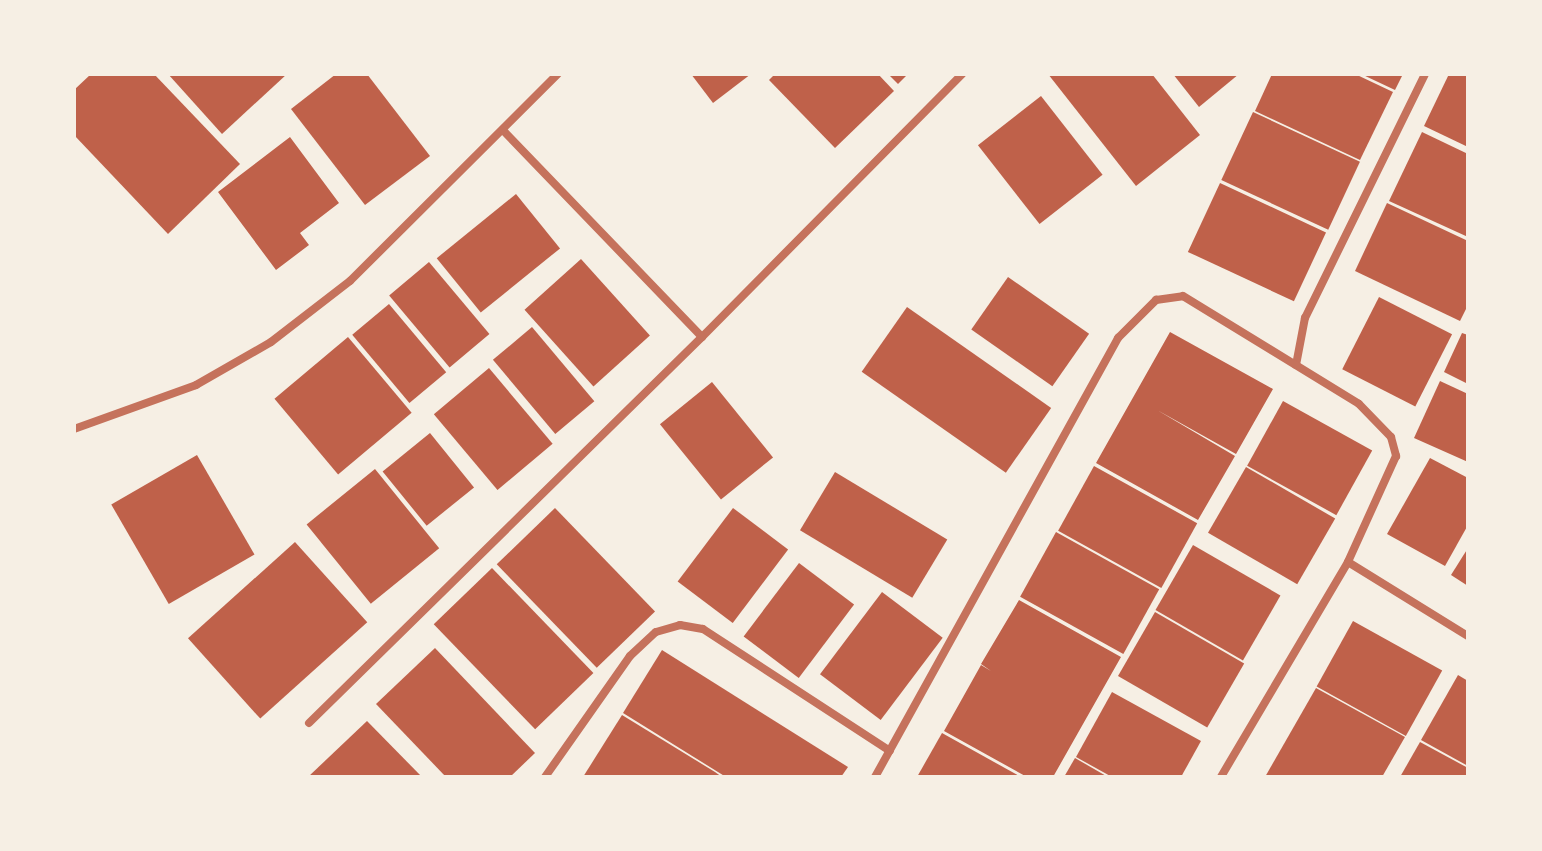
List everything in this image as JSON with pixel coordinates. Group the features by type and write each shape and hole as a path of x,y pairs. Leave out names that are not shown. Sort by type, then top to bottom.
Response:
{"street":[{"path":"74,429 196,385 271,342 350,281 558,74"},
{"path":"309,723 702,337 962,74"},
{"path":"1296,365 1305,318 1425,74"},
{"path":"503,130 702,337"},
{"path":"875,777 1118,338 1141,311 1156,300 1183,296 1359,404 1391,437 1396,456 1348,562 1221,777"},
{"path":"1348,562 1468,636"},
{"path":"545,777 630,656 656,632 680,625 703,629 890,751"}],"building":[{"path":"91,74 154,74 240,164 168,234 74,135 74,90"},
{"path":"168,74 287,74 222,134"},
{"path":"336,74 367,74 430,156 365,205 291,109"},
{"path":"691,74 751,74 713,103"},
{"path":"775,74 878,74 894,91 835,148 769,80"},
{"path":"888,74 908,74 898,84"},
{"path":"1048,74 1152,74 1200,135 1136,186"},
{"path":"1173,74 1239,74 1199,107"},
{"path":"1272,74 1355,74 1393,92 1360,160 1255,111"},
{"path":"1361,74 1403,74 1395,90"},
{"path":"1449,74 1468,74 1468,147 1424,126"},
{"path":"1041,96 1103,175 1040,224 978,145"},
{"path":"1253,112 1360,162 1328,230 1221,180"},
{"path":"1422,132 1468,154 1468,237 1389,201"},
{"path":"290,137 339,203 300,233 309,245 276,270 218,192"},
{"path":"1220,183 1326,232 1294,301 1188,252"},
{"path":"516,194 560,248 481,313 437,258"},
{"path":"1387,203 1468,241 1468,305 1460,321 1355,271"},
{"path":"581,259 650,336 593,386 525,310"},
{"path":"429,262 489,334 450,367 389,295"},
{"path":"1008,277 1089,334 1052,386 971,329"},
{"path":"1379,297 1452,334 1415,406 1342,369"},
{"path":"389,304 446,372 409,403 352,335"},
{"path":"907,307 1051,408 1006,473 862,372"},
{"path":"532,327 594,401 555,434 493,360"},
{"path":"1170,332 1273,389 1236,454 1157,410 1235,456 1198,520 1096,463"},
{"path":"1462,333 1468,335 1468,384 1444,372"},
{"path":"348,337 412,413 338,475 274,399"},
{"path":"489,368 553,444 497,490 434,414"},
{"path":"1440,381 1468,394 1468,462 1414,438"},
{"path":"712,382 773,457 721,500 660,424"},
{"path":"1283,401 1372,450 1336,515 1247,466"},
{"path":"430,433 474,487 427,526 383,471"},
{"path":"197,455 254,555 169,604 111,504"},
{"path":"1430,458 1468,478 1468,525 1445,566 1387,534"},
{"path":"1094,466 1197,523 1161,588 1058,531"},
{"path":"1246,467 1335,518 1297,584 1208,533"},
{"path":"375,469 439,548 371,604 307,524"},
{"path":"835,472 947,539 912,598 800,530"},
{"path":"555,508 655,612 597,668 497,564"},
{"path":"733,508 788,550 733,623 678,581"},
{"path":"1056,532 1159,589 1123,654 1020,597"},
{"path":"295,542 367,622 260,719 188,638"},
{"path":"1193,545 1280,595 1243,660 1156,610"},
{"path":"1468,548 1468,586 1451,575"},
{"path":"799,563 854,605 799,678 744,636"},
{"path":"492,568 593,673 535,729 434,624"},
{"path":"882,592 943,638 881,720 820,674"},
{"path":"1019,600 1121,657 1053,777 1027,777 944,731 981,665 991,671 981,664"},
{"path":"1155,612 1244,663 1207,728 1118,676"},
{"path":"1353,621 1442,670 1406,736 1317,687"},
{"path":"435,648 535,753 510,777 446,777 376,704"},
{"path":"662,650 848,767 841,777 726,777 623,713"},
{"path":"1458,675 1468,681 1468,766 1421,740"},
{"path":"1316,688 1405,737 1382,777 1265,777"},
{"path":"1112,692 1201,741 1181,777 1112,777 1076,757"},
{"path":"622,715 715,772 722,777 583,777"},
{"path":"367,721 422,777 308,777"},
{"path":"942,733 1021,777 917,777"},
{"path":"1420,742 1468,768 1468,777 1400,777"},
{"path":"1075,758 1108,777 1064,777"}]}
